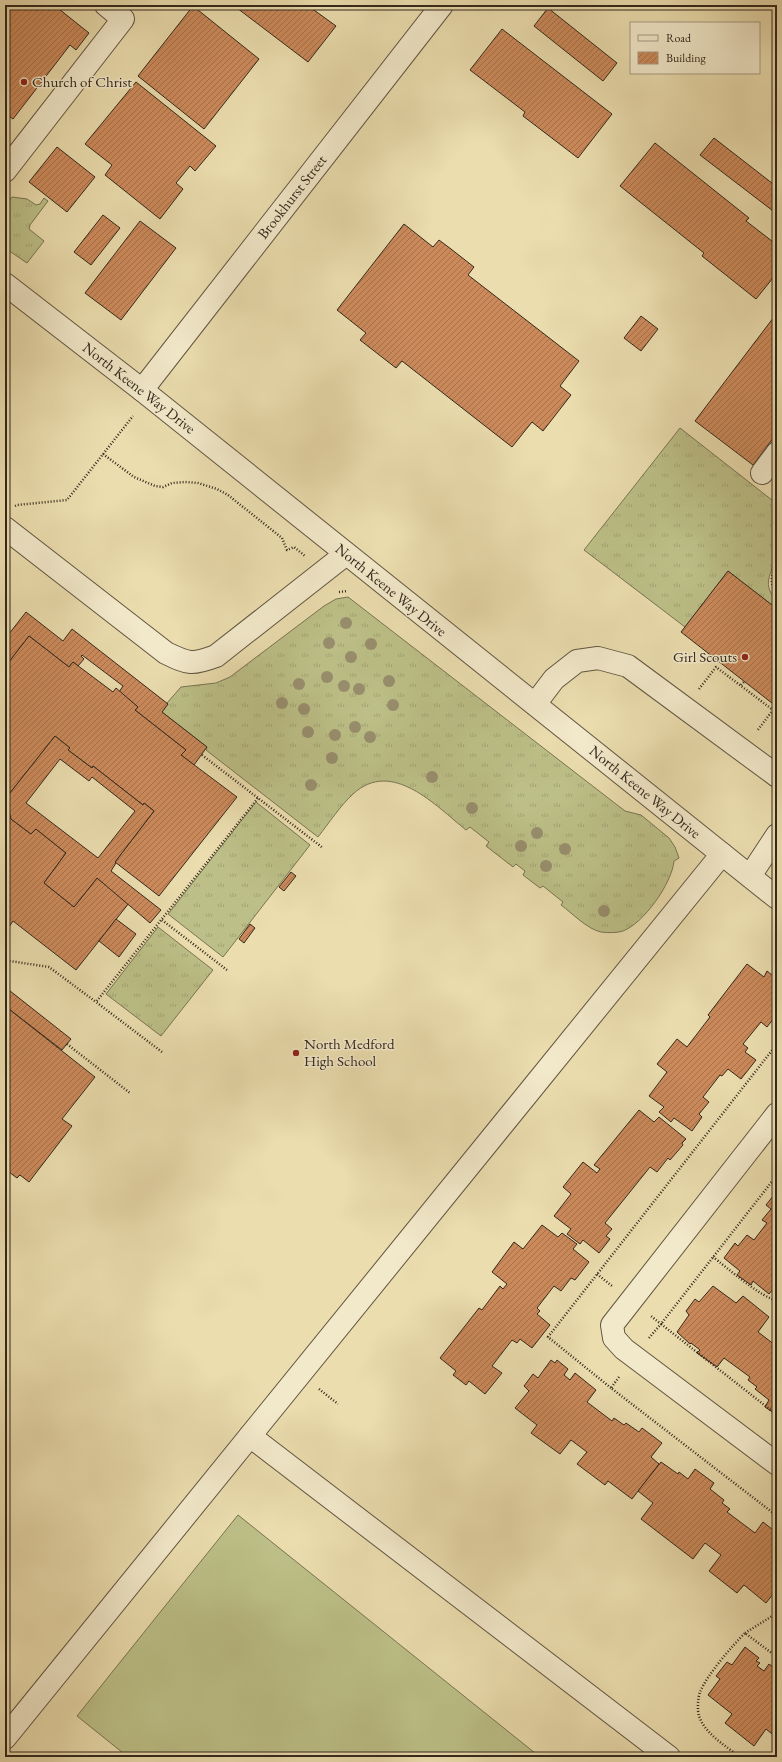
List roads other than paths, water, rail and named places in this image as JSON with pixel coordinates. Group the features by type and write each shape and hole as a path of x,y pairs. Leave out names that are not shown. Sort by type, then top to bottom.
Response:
{"street":[{"path":"5,171 12,148 123,19 106,5"},
{"name":"Brookhurst Street","path":"142,390 442,5"},
{"name":"North Keene Way Drive","path":"5,284 142,390 777,898"},
{"path":"762,473 777,453"},
{"path":"9,519 166,653 181,661 197,663 216,656 346,554"},
{"path":"535,704 554,679 577,661 598,658 628,666 777,776"},
{"path":"750,876 777,836"},
{"path":"5,1738 722,854"},
{"path":"777,1114 612,1325 614,1338 624,1349 777,1464"},
{"path":"250,1436 668,1757"}],"place":[{"name":"Church of Christ","path":"24,82"},
{"name":"Girl Scouts","path":"745,657"},
{"name":"North Medford High School","path":"296,1053"}]}
